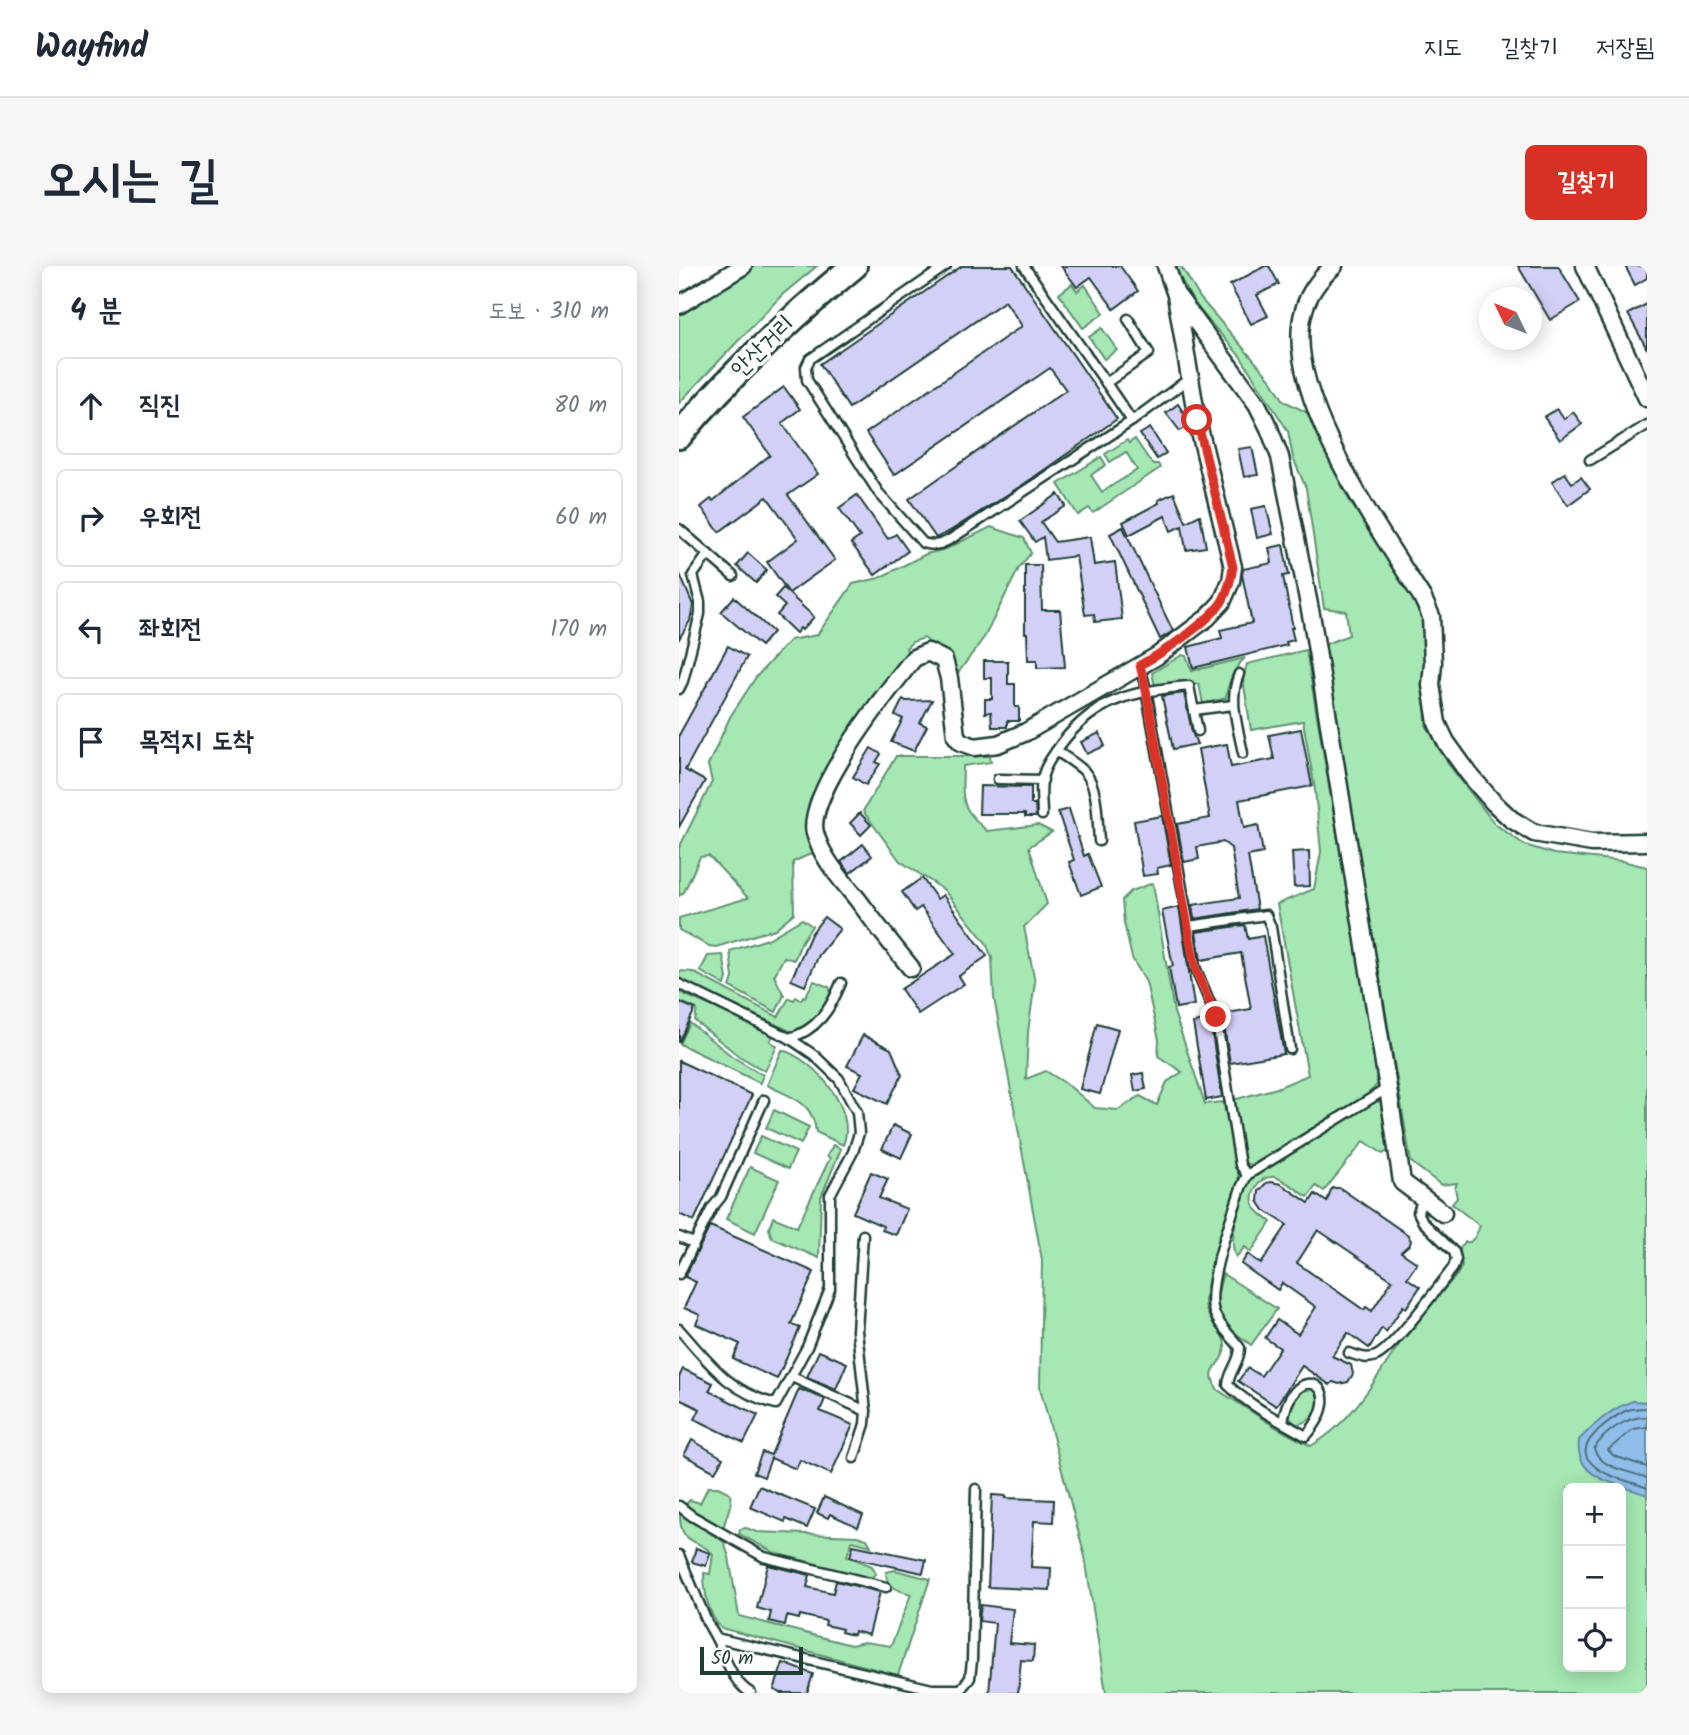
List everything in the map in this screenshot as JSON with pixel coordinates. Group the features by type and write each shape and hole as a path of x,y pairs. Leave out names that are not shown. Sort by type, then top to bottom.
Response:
{"main road":[{"name":"안산거리","path":"679,436 711,398 771,339 854,266"}],"street":[{"path":"679,305 743,266"},
{"path":"911,968 821,851 814,830 815,816 828,779 914,658 928,652 944,660 956,736 970,746 986,747 1026,732 1157,656 1207,618 1222,602 1231,581 1233,567 1197,420 1176,295 1166,266"},
{"path":"1334,266 1316,284 1303,312 1300,348 1303,366 1329,440 1345,473 1422,597 1430,616 1433,706 1446,742 1493,802 1510,819 1534,833 1592,842 1647,842"},
{"path":"1585,266 1647,398"},
{"path":"1176,295 1257,404 1280,457 1313,620 1402,1182 1443,1213"}],"lane":[{"path":"946,266 810,359 806,367 807,380 878,492 923,543 932,546 947,541 1132,421 1190,378"},
{"path":"1024,266 1132,421"},
{"path":"1106,383 1149,353 1128,319"},
{"path":"1590,460 1647,425"},
{"path":"679,529 733,576"},
{"path":"679,689 700,614 694,575 708,554"},
{"path":"1140,665 1195,967 1216,1017 1240,1165 1247,1175"},
{"path":"1239,674 1234,684 1233,705 1243,753"},
{"path":"1042,815 1043,773 1056,751 1080,722 1118,698 1146,690 1189,686 1198,732"},
{"path":"1194,710 1233,705"},
{"path":"1056,751 1083,770 1089,778 1094,791 1099,841"},
{"path":"998,779 1043,780"},
{"path":"1189,926 1265,915 1271,927 1290,1049"},
{"path":"679,984 789,1038 814,1055 839,1079 856,1112 859,1133 853,1152 831,1195 830,1289 792,1377 776,1404 752,1398 719,1374 679,1329"},
{"path":"789,1038 802,1035 819,1021 841,984"},
{"path":"1283,1423 1286,1402 1297,1388 1309,1384 1321,1389 1324,1410 1306,1436 1283,1423 1228,1385 1228,1376 1240,1358 1240,1348 1215,1316 1211,1304 1215,1275 1241,1188 1247,1175 1388,1088"},
{"path":"679,1275 712,1208 721,1197 764,1100"},
{"path":"1349,1353 1367,1359 1379,1355 1453,1268 1456,1259 1454,1252 1423,1222 1417,1212 1423,1198"},
{"path":"854,1458 865,1424 866,1411 857,1331 863,1235"},
{"path":"679,1237 694,1243"},
{"path":"792,1377 866,1411"},
{"path":"716,1638 932,1689 961,1689 970,1678 972,1661 976,1489"},
{"path":"679,1506 764,1557 886,1587"},
{"path":"679,1555 707,1622 736,1679 751,1693"}],"green space":[{"path":"752,266 817,266 782,295 679,403 679,310"},
{"path":"1174,266 1181,266 1200,298 1272,381 1284,401 1308,413 1350,502 1409,585 1424,617 1426,725 1449,765 1495,824 1525,845 1554,854 1622,861 1647,867 1647,1693 1106,1693 1085,1557 1040,1388 1042,1260 994,998 992,958 986,943 944,890 900,861 863,811 896,756 990,756 991,762 963,766 963,796 972,816 987,831 1038,825 1052,832 1029,847 1047,904 1024,927 1035,982 1028,1032 1026,1079 1046,1071 1095,1108 1118,1110 1140,1096 1157,1105 1167,1082 1182,1072 1158,1056 1159,1040 1146,982 1132,958 1124,923 1122,900 1131,891 1153,883 1174,1012 1205,1104 1223,1102 1237,1167 1238,1188 1211,1270 1206,1295 1206,1310 1222,1336 1225,1347 1212,1376 1218,1390 1277,1428 1311,1446 1327,1435 1355,1408 1411,1328 1457,1275 1462,1266 1460,1248 1475,1237 1480,1226 1452,1204 1457,1198 1457,1183 1441,1185 1411,1162 1323,645 1349,635 1346,611 1324,608 1306,488 1293,458 1288,431 1240,356 1195,305"},
{"path":"1072,284 1077,291 1085,285 1104,313 1083,328 1059,294"},
{"path":"1102,328 1117,350 1104,359 1089,337"},
{"path":"1135,439 1152,464 1158,464 1160,468 1093,513 1089,508 1078,515 1058,484 1101,457 1106,465 1091,475 1102,492 1137,470 1126,452 1110,462 1105,454 1127,440 1129,443"},
{"path":"991,527 1024,538 1031,553 1019,568 985,636 958,673 953,662 924,638 912,642 906,648 909,655 832,762 809,835 813,853 793,862 794,913 775,929 716,947 679,930 679,918 748,898 709,856 700,857 684,892 679,896 679,848 712,782 708,765 730,717 756,677 790,640 817,635 853,584 879,578 926,554 946,549"},
{"path":"1306,650 1379,1083 1368,1094 1252,1165 1246,1164 1243,1159 1233,1100 1277,1088 1308,1075 1277,904 1314,889 1321,852 1315,790 1303,721 1251,730 1243,679 1247,664"},
{"path":"1182,655 1186,656 1192,671 1245,658 1232,676 1226,698 1203,704 1199,684 1180,682 1155,686 1152,673"},
{"path":"802,919 812,926 794,960 784,957 774,976 784,995 776,1012 730,987 733,978 730,951 768,939"},
{"path":"723,955 727,978 725,985 700,971 708,956"},
{"path":"679,971 693,972 778,1017 789,998 794,1000 796,997 801,1000 814,981 829,987 831,993 828,1006 813,1023 802,1030 790,1031 679,980"},
{"path":"679,992 770,1032 773,1035 770,1041 777,1046 765,1071 739,1056 695,1021 697,1009 679,1001"},
{"path":"690,1023 733,1057 763,1075 760,1083 680,1044"},
{"path":"782,1050 807,1064 830,1088 839,1102 846,1131 843,1145 816,1132 811,1113 800,1102 767,1085"},
{"path":"1372,1102 1384,1102 1392,1148 1383,1154 1364,1141 1324,1191 1316,1186 1308,1197 1277,1178 1263,1179 1254,1191 1253,1201 1257,1210 1271,1222 1251,1252 1245,1247 1236,1257 1234,1230 1239,1207 1250,1180"},
{"path":"774,1110 809,1127 801,1144 766,1128"},
{"path":"761,1136 796,1152 788,1169 753,1153"},
{"path":"833,1145 841,1149 821,1197 819,1258 772,1238 769,1229 773,1217 797,1227 830,1158 827,1156"},
{"path":"750,1167 779,1180 755,1233 726,1219"},
{"path":"1223,1274 1277,1309 1251,1345 1224,1323 1217,1309"},
{"path":"1311,1388 1319,1394 1317,1410 1311,1418 1296,1424 1286,1415 1288,1402 1293,1402 1297,1397 1295,1393"},
{"path":"708,1487 718,1487 730,1493 731,1503 721,1527 685,1505 690,1500 700,1503"},
{"path":"680,1513 724,1542 739,1616 851,1645 864,1642 891,1646 911,1594 891,1585 886,1572 895,1570 930,1579 898,1675 721,1628 710,1610 705,1587 704,1573 710,1574 713,1554 686,1537"},
{"path":"740,1529 757,1532 857,1536 867,1539 871,1546 852,1541 847,1556 872,1566 876,1574 870,1578 775,1553 739,1534"}],"water":[{"path":"1633,1401 1647,1402 1647,1495 1626,1488 1626,1483 1612,1483 1591,1472 1579,1453 1579,1440 1597,1422"}],"building":[{"path":"962,266 1012,266 1117,419 1024,484 936,538 909,499 1066,390 1050,368 894,475 866,433 1022,326 1005,301 849,408 820,364"},
{"path":"1061,266 1120,266 1138,291 1114,309 1091,277 1077,287"},
{"path":"1269,266 1279,284 1257,295 1268,316 1251,324 1230,285"},
{"path":"1518,266 1558,266 1580,302 1550,320 1542,306 1542,287 1530,287"},
{"path":"1625,266 1647,266 1647,278 1635,285"},
{"path":"1647,304 1647,349 1628,314"},
{"path":"784,387 800,409 782,423 818,474 788,495 835,560 789,593 767,562 798,539 767,497 719,532 701,507 711,499 713,501 770,455 743,417"},
{"path":"1178,404 1188,426 1180,431 1166,413"},
{"path":"1557,409 1564,419 1573,412 1582,424 1560,440 1544,417"},
{"path":"1150,428 1166,453 1157,459 1140,434"},
{"path":"1252,447 1258,475 1244,477 1238,449"},
{"path":"1565,473 1572,483 1581,477 1590,489 1568,505 1552,482"},
{"path":"1174,493 1186,522 1200,515 1206,547 1186,550 1182,526 1171,531 1165,516 1129,535 1123,522"},
{"path":"1058,494 1066,506 1041,522 1055,542 1090,537 1094,565 1115,562 1122,619 1095,622 1094,614 1085,615 1076,556 1046,560 1043,537 1035,542 1020,521"},
{"path":"857,495 888,539 896,534 908,551 875,575 851,543 860,537 839,508"},
{"path":"1266,506 1273,534 1257,538 1251,509"},
{"path":"1123,527 1173,631 1160,639 1110,534"},
{"path":"1283,545 1289,575 1283,576 1294,640 1286,642 1287,645 1193,668 1188,647 1222,638 1220,630 1252,623 1243,569 1272,563 1269,548"},
{"path":"748,553 767,570 756,583 737,566"},
{"path":"1025,565 1041,565 1042,610 1060,610 1065,667 1037,668 1037,660 1028,660 1025,633"},
{"path":"679,572 693,605 690,621 679,639"},
{"path":"783,588 814,617 796,633 777,615 785,606 775,597"},
{"path":"734,597 773,632 761,646 721,612"},
{"path":"728,646 747,657 685,770 705,781 679,827 679,735"},
{"path":"984,661 1008,661 1008,684 1015,684 1015,707 1019,707 1019,721 1007,721 1007,727 992,727 991,712 985,713 985,699 992,699 992,678 984,678"},
{"path":"1184,693 1197,744 1173,749 1162,696"},
{"path":"903,699 932,700 920,723 927,726 914,751 891,742 903,719 895,715"},
{"path":"1301,729 1312,786 1239,800 1244,828 1258,825 1263,853 1248,856 1257,909 1194,919 1192,905 1239,898 1231,848 1223,842 1197,847 1199,859 1184,862 1177,824 1210,818 1198,749 1227,744 1231,767 1274,759 1269,735"},
{"path":"1099,733 1105,746 1087,754 1081,742"},
{"path":"871,748 881,754 876,762 880,764 866,785 853,777"},
{"path":"980,786 1031,787 1031,804 1035,804 1036,817 1025,817 1025,814 979,814"},
{"path":"1069,809 1084,856 1088,854 1101,887 1081,895 1069,862 1074,860 1058,812"},
{"path":"860,813 871,825 861,835 850,823"},
{"path":"1162,816 1171,865 1157,868 1158,874 1143,876 1134,821"},
{"path":"863,844 872,856 850,873 841,862"},
{"path":"1309,851 1310,886 1294,887 1292,852"},
{"path":"922,878 937,899 943,895 987,956 959,976 964,984 918,1014 901,989 955,954 921,907 915,911 902,892"},
{"path":"1179,907 1194,1005 1176,1008 1169,967 1173,966 1162,911"},
{"path":"824,917 840,929 819,955 805,986 791,980 811,934"},
{"path":"1245,925 1248,939 1263,936 1284,1054 1230,1063 1222,1014 1251,1009 1241,953 1201,960 1196,932"},
{"path":"679,1002 695,1009 679,1043"},
{"path":"1210,1020 1222,1097 1206,1100 1193,1023"},
{"path":"1097,1023 1118,1029 1100,1094 1080,1089"},
{"path":"863,1035 891,1049 902,1075 887,1104 854,1088 862,1073 847,1066"},
{"path":"679,1061 752,1095 694,1221 679,1214"},
{"path":"1143,1073 1146,1089 1135,1091 1132,1075"},
{"path":"893,1125 912,1134 901,1158 882,1149"},
{"path":"871,1172 888,1179 879,1198 907,1209 896,1235 853,1213"},
{"path":"1266,1183 1281,1184 1309,1203 1315,1194 1327,1202 1331,1190 1340,1188 1408,1235 1410,1244 1401,1252 1417,1263 1407,1278 1420,1287 1406,1308 1403,1306 1386,1332 1382,1328 1369,1348 1348,1333 1332,1356 1351,1365 1353,1374 1348,1382 1333,1382 1330,1385 1302,1366 1276,1406 1238,1381 1248,1368 1261,1376 1280,1348 1265,1338 1277,1320 1298,1334 1316,1307 1282,1283 1278,1290 1241,1264 1248,1254 1261,1264 1287,1225 1264,1210 1258,1201 1259,1191","holes":["1318,1230 1392,1280 1372,1311 1366,1307 1364,1310 1297,1263"]},
{"path":"710,1226 814,1272 791,1324 800,1328 777,1379 733,1359 740,1344 696,1324 700,1315 684,1308 696,1282 685,1277"},
{"path":"819,1351 847,1363 836,1389 807,1377"},
{"path":"683,1369 713,1383 709,1391 758,1415 744,1443 695,1419 700,1409 679,1399 679,1377"},
{"path":"799,1389 825,1399 820,1411 853,1425 831,1474 800,1460 796,1469 771,1458 764,1477 754,1473 762,1452 771,1455"},
{"path":"692,1440 723,1458 715,1472 684,1455"},
{"path":"759,1486 815,1509 807,1528 750,1507"},
{"path":"992,1495 1054,1500 1053,1522 1034,1521 1031,1567 1051,1568 1050,1590 988,1587"},
{"path":"824,1497 863,1515 858,1527 830,1514 828,1518 817,1513"},
{"path":"853,1545 926,1560 923,1573 850,1557"},
{"path":"696,1548 710,1553 706,1566 692,1562"},
{"path":"768,1565 810,1575 807,1587 833,1593 836,1581 880,1592 869,1635 854,1631 853,1635 841,1632 842,1629 825,1625 826,1621 800,1615 799,1619 787,1616 785,1625 769,1621 771,1612 757,1608"},
{"path":"981,1605 1013,1609 1009,1643 1034,1645 1033,1661 1021,1660 1018,1693 989,1693 995,1623 979,1621"},
{"path":"783,1663 813,1674 807,1693 781,1693 774,1690"}],"route":[{"path":"1197,420 1233,567 1231,581 1222,602 1207,618 1157,656 1140,665 1195,967 1216,1017"}]}
